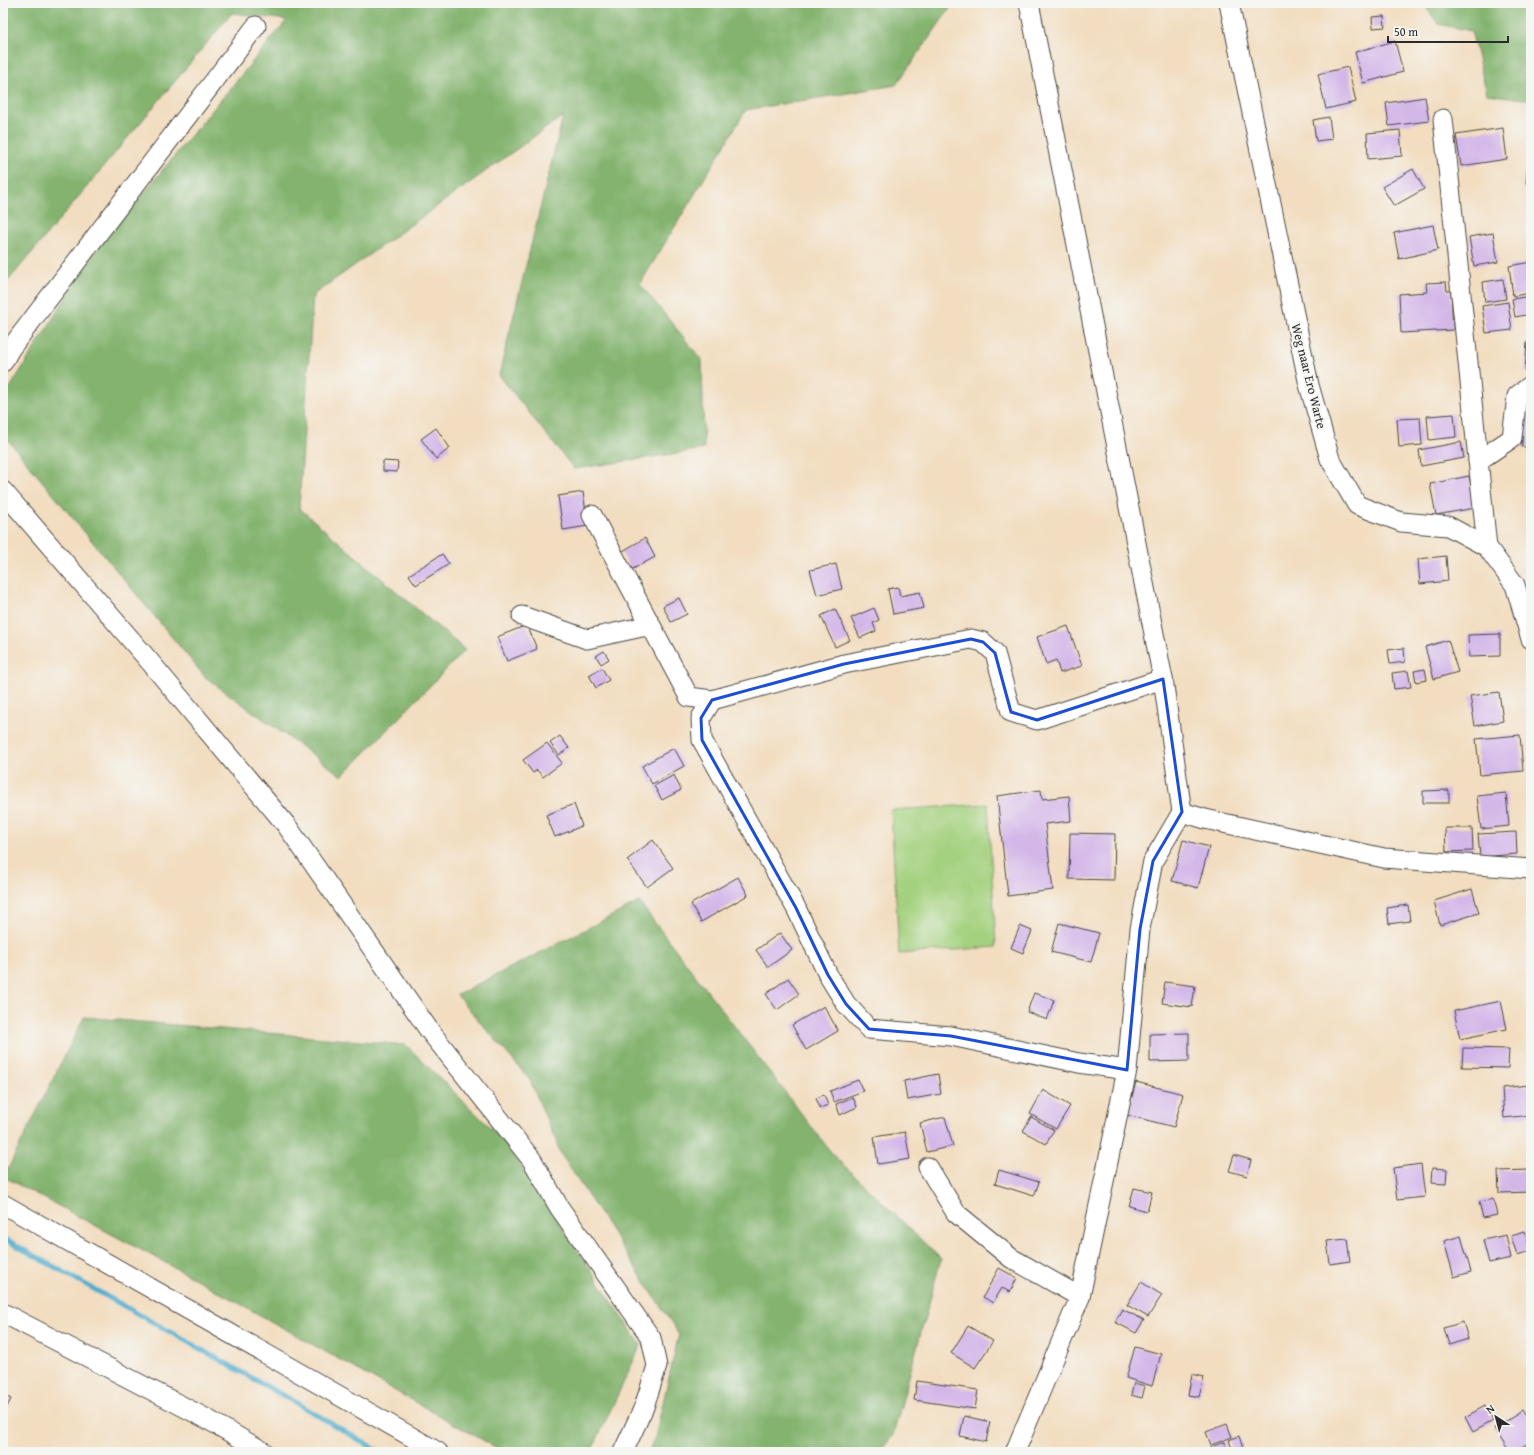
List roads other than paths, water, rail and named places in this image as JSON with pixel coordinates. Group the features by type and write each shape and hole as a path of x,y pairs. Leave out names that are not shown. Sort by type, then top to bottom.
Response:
{"street":[{"path":"1015,1452 1080,1297 1127,1070 1140,929 1153,862 1182,812 1163,679 1029,3"},
{"name":"Weg naar Ero Warte","path":"1228,3 1309,385 1330,459 1357,505 1401,522 1448,526 1487,547 1515,585 1530,629"},
{"path":"3,362 10,349 256,26"},
{"path":"1444,119 1487,547"},
{"path":"1478,461 1512,438 1517,396 1531,385"},
{"path":"3,491 287,826 429,1030 532,1160 558,1207 651,1338 657,1366 644,1407 623,1452"},
{"path":"592,515 689,697 712,700 844,664 971,639 983,642 995,653 1011,712 1037,720 1163,679"},
{"path":"522,616 587,639 651,625"},
{"path":"712,700 700,718 702,740 796,908 828,975 846,1004 869,1030 951,1036 1079,1063 1127,1070"},
{"path":"1182,812 1205,819 1384,858 1531,869"},
{"path":"928,1167 956,1212 1011,1258 1080,1297"},
{"path":"3,1204 438,1452"},
{"path":"3,1313 207,1420 264,1452"}],"waterway":[{"path":"3,1238 293,1401 380,1452"}]}
